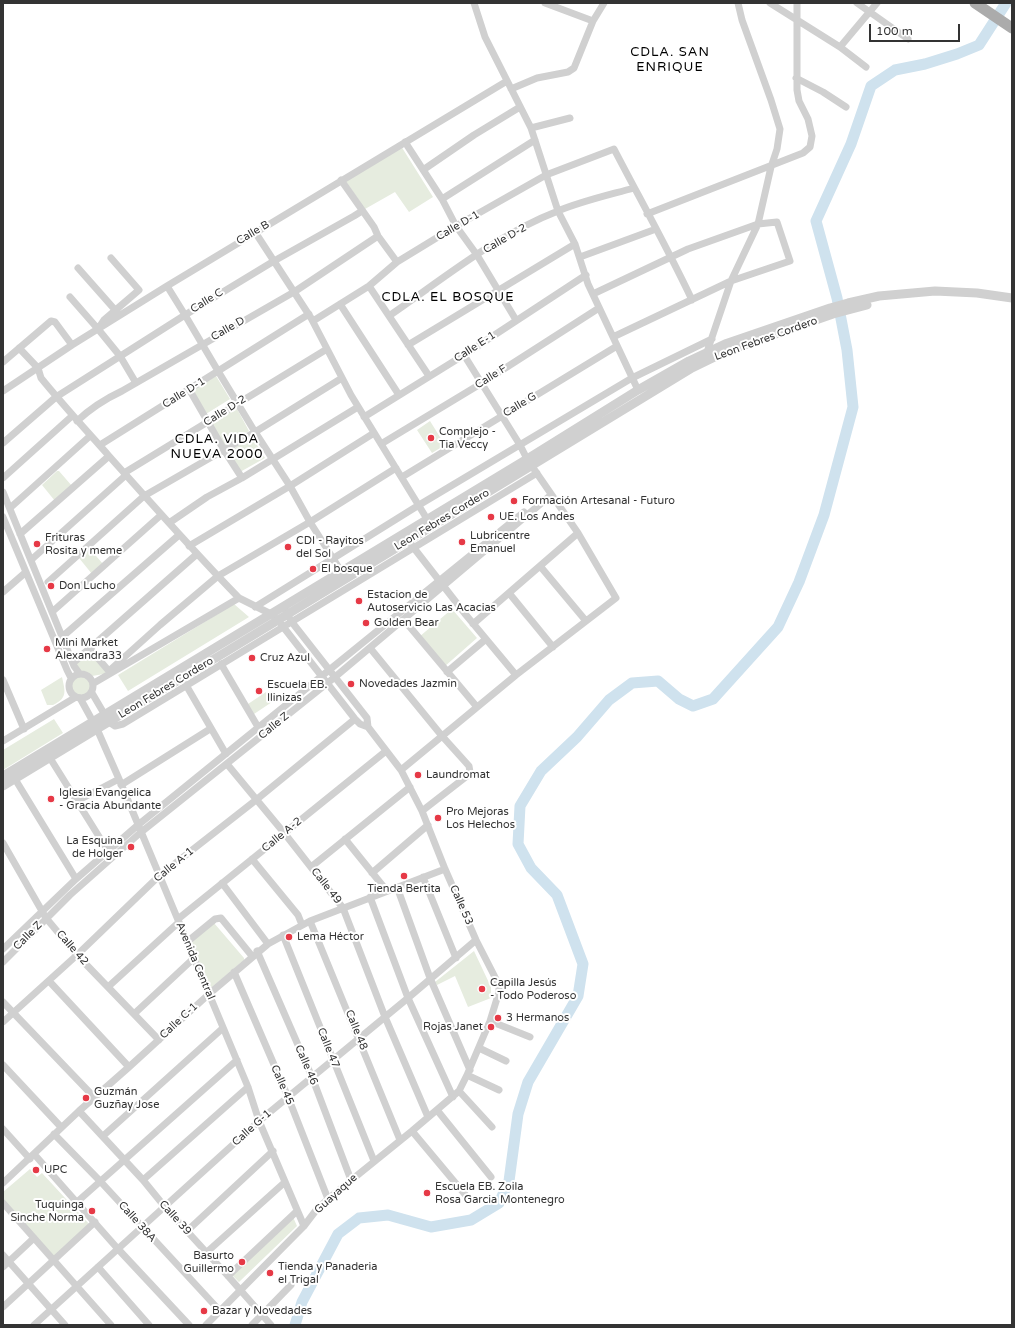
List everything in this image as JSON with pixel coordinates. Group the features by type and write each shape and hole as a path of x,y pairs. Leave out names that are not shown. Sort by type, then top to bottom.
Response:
{"main road":[{"path":"977,4 1009,26"}],"street":[{"path":"474,3 485,37 531,128 558,211 575,244 593,294 638,390"},
{"path":"545,3 593,21"},
{"path":"511,89 538,78 568,72 574,68 593,21 604,3"},
{"path":"709,356 712,339 732,281 758,224 771,167 777,149 780,129 742,20 738,3"},
{"path":"770,3 840,47 866,68"},
{"path":"647,214 771,167 803,153 810,147 811,128 799,101 796,78 797,3"},
{"path":"857,3 908,40"},
{"path":"840,47 877,3"},
{"path":"796,78 823,92 846,107"},
{"name":"Calle B","path":"3,391 72,345 167,286 507,81"},
{"path":"423,170 474,135 520,107"},
{"path":"531,128 570,118"},
{"path":"442,199 535,140"},
{"path":"405,142 442,199 456,226 477,255 516,320"},
{"name":"Calle D-1","path":"313,322 369,286 397,262 456,226 546,175 614,149 634,188"},
{"path":"341,180 397,262"},
{"path":"634,188 672,257 692,300"},
{"name":"Calle D-2","path":"389,316 477,255 520,229 558,211 634,188"},
{"name":"Calle C","path":"3,443 56,397 185,315 362,210"},
{"path":"593,294 688,249 758,224 777,222 790,261 732,281 614,337"},
{"path":"580,257 656,229"},
{"path":"255,232 313,322 358,407 432,526 450,525 532,466"},
{"name":"Calle D","path":"3,478 74,418 106,398 136,383 294,292 378,236"},
{"path":"408,345 575,244"},
{"path":"98,329 104,320 139,290 111,258"},
{"path":"78,268 116,311"},
{"name":"Calle E-1","path":"364,417 586,275"},
{"path":"167,286 255,432 290,486 332,559 344,574 346,588"},
{"path":"369,286 429,376"},
{"name":"Leon Febres Cordero","path":"432,526 692,368 725,344 849,306 901,295 935,291 977,293 1012,298"},
{"path":"70,297 120,356 136,383"},
{"path":"340,304 399,395"},
{"name":"Calle F","path":"381,444 482,383 599,308"},
{"name":"Calle D-1","path":"100,445 308,314"},
{"path":"3,362 51,321 53,321 72,345"},
{"path":"255,607 419,505 632,378 712,339"},
{"name":"Calle G","path":"402,477 618,346"},
{"path":"19,348 38,368 41,378 74,418 162,514 189,546 239,598 277,620"},
{"name":"Calle D-2","path":"31,560 125,474 327,348"},
{"path":"401,770 477,706 552,646 616,598 578,533 532,466 464,354"},
{"name":"Leon Febres Cordero","path":"3,776 277,620 344,574 408,540 532,466 638,390 689,361 709,356"},
{"path":"48,582 144,496 255,432 342,378"},
{"path":"189,389 242,478"},
{"path":"169,523 207,497 242,478 358,407"},
{"path":"189,546 290,486 374,433"},
{"path":"78,698 70,691 69,686 71,678 3,518 90,436"},
{"path":"20,534 109,456"},
{"path":"90,649 108,670 110,670 218,576 310,522 396,468"},
{"path":"3,492 62,637 79,673"},
{"name":"Calle Z","path":"3,949 76,880 138,825 329,670 441,584 550,493"},
{"path":"52,612 162,514"},
{"path":"450,525 452,514"},
{"path":"474,624 578,533"},
{"path":"62,637 179,535"},
{"path":"317,601 346,588 408,540 441,584 516,675"},
{"path":"73,663 197,554"},
{"path":"540,566 586,621"},
{"path":"3,592 26,572"},
{"name":"Leon Febres Cordero","path":"287,614 317,601 344,574"},
{"name":"Calle Z","path":"3,962 76,889 140,833 404,620 441,584"},
{"path":"509,594 552,646"},
{"path":"94,683 239,598"},
{"name":"Calle 53","path":"287,614 367,718 368,727 401,770 422,811 476,940 499,985 499,992 490,1021 469,1072 459,1091"},
{"name":"Leon Febres Cordero","path":"107,718 170,690 223,660 277,620"},
{"name":"Calle 53","path":"277,620 355,719 360,724 368,727"},
{"path":"404,620 477,706"},
{"path":"447,672 486,639"},
{"path":"370,648 442,736 469,766 470,772 467,776 422,811"},
{"path":"223,660 258,727"},
{"path":"71,678 79,673 88,675 91,678 94,683 92,693 107,718"},
{"path":"170,690 186,685 194,676"},
{"path":"3,680 24,729"},
{"path":"186,685 210,729 226,754"},
{"path":"3,741 78,698 86,697 92,693"},
{"name":"Avenida Central","path":"78,698 95,725 120,782 140,833 237,1060 304,1226"},
{"name":"Calle A-1","path":"3,1022 77,955 159,876 256,800 355,719"},
{"name":"Leon Febres Cordero","path":"3,786 50,758 95,725"},
{"path":"77,801 120,782 210,729"},
{"name":"Calle A-2","path":"108,986 178,921 222,883 285,834 386,751"},
{"path":"50,758 108,851"},
{"name":"Calle 49","path":"227,764 285,834 343,908 385,1017 428,1117"},
{"path":"15,779 76,880"},
{"path":"311,867 410,787"},
{"path":"372,873 428,825"},
{"path":"345,839 387,891"},
{"name":"Calle 42","path":"3,843 46,918 77,955 159,1040"},
{"path":"252,860 298,915 302,925"},
{"name":"Calle C-1","path":"3,1183 94,1097 130,1067 234,972 268,944 310,921 445,869"},
{"path":"423,877 456,958"},
{"path":"222,883 268,944"},
{"path":"397,887 430,978 469,1072 499,1090"},
{"path":"370,897 408,998 453,1097"},
{"name":"Calle 46","path":"187,942 215,918 221,918 255,954 312,1077 351,1180"},
{"name":"Calle 48","path":"310,921 400,1140"},
{"name":"Calle 47","path":"283,935 374,1161"},
{"name":"Calle G-1","path":"34,1325 260,1120 476,940"},
{"path":"134,1014 194,958"},
{"name":"Calle 45","path":"234,972 288,1097 328,1199"},
{"path":"48,981 130,1067"},
{"path":"3,1002 94,1097"},
{"path":"490,1021 530,1037"},
{"path":"103,1136 223,1028"},
{"path":"479,1048 506,1061"},
{"path":"77,1202 237,1060"},
{"path":"3,1065 61,1127"},
{"path":"143,1180 248,1087"},
{"path":"459,1091 492,1127"},
{"name":"Guayaque","path":"206,1325 304,1226 317,1209 459,1091"},
{"path":"437,1110 491,1176"},
{"name":"Calle 39","path":"79,1111 143,1180 165,1207 263,1314 271,1325"},
{"path":"3,1129 77,1202 118,1249 190,1325"},
{"path":"412,1131 468,1198"},
{"name":"Calle 38A","path":"54,1134 100,1181 220,1311"},
{"path":"187,1231 273,1152"},
{"path":"207,1252 285,1182"},
{"path":"3,1203 111,1325"},
{"path":"228,1276 297,1211"},
{"path":"3,1307 95,1222"},
{"path":"3,1267 34,1238"},
{"path":"3,1254 66,1325"},
{"path":"98,1267 149,1325"},
{"path":"252,1325 292,1285"}],"shaded area":[{"path":"401,146 433,197 409,212 395,192 365,209 345,180"},
{"path":"216,376 230,399 206,414 192,390"},
{"path":"236,407 249,431 224,446 211,422"},
{"name":"Complejo - Tia Veccy","path":"430,421 445,445 432,453 417,430"},
{"path":"252,437 265,458 240,472 228,452"},
{"path":"57,471 59,471 72,486 55,501 42,485"},
{"path":"90,549 103,564 92,574 79,558"},
{"path":"234,604 249,617 128,691 118,675"},
{"path":"452,609 477,638 444,667 419,637"},
{"path":"90,651 107,671 104,674 92,676 89,673 81,671 75,663"},
{"path":"81,674 89,677 92,685 89,693 81,696 73,693 70,685 73,677"},
{"path":"62,677 64,690 63,697 53,705 47,705 41,690"},
{"path":"266,692 272,702 254,714 248,704"},
{"path":"54,719 63,733 3,770 3,750"},
{"path":"214,923 244,958 244,960 211,988 190,941"},
{"path":"474,951 491,987 491,998 468,1007 455,976 437,985 435,982"},
{"path":"30,1169 37,1177 42,1173 90,1225 54,1257 3,1199 3,1192"},
{"path":"293,1217 297,1226 239,1282 232,1275"}],"waterway":[{"path":"295,1325 302,1302 338,1234 359,1218 388,1215 431,1227 471,1220 499,1203 509,1181 518,1114 528,1082 578,996 583,964 557,895 531,868 518,844 520,806 541,771 577,737 609,700 632,683 658,681 679,699 693,706 713,699 778,627 799,582 824,515 853,407 847,350 837,298 816,221 851,144 871,86 895,70 925,64 979,45 1006,3"}],"place":[{"name":"Complejo - Tia Veccy","path":"431,438"},
{"name":"Formación Artesanal - Futuro","path":"514,501"},
{"name":"UE. Los Andes","path":"491,517"},
{"name":"Lubricentre Emanuel","path":"462,542"},
{"name":"Frituras Rosita y meme","path":"37,544"},
{"name":"CDI - Rayitos del Sol","path":"288,547"},
{"name":"El bosque","path":"313,569"},
{"name":"Don Lucho","path":"51,586"},
{"name":"Estacion de Autoservicio Las Acacias","path":"359,601"},
{"name":"Golden Bear","path":"366,623"},
{"name":"Mini Market Alexandra33","path":"47,649"},
{"name":"Cruz Azul","path":"252,658"},
{"name":"Novedades Jazmin","path":"351,684"},
{"name":"Escuela EB. Ilinizas","path":"259,691"},
{"name":"Laundromat","path":"418,775"},
{"name":"Iglesia Evangelica - Gracia Abundante","path":"51,799"},
{"name":"Pro Mejoras Los Helechos","path":"438,818"},
{"name":"La Esquina de Holger","path":"131,847"},
{"name":"Tienda Bertita","path":"404,876"},
{"name":"Lema Héctor","path":"289,937"},
{"name":"Capilla Jesús - Todo Poderoso","path":"482,989"},
{"name":"3 Hermanos","path":"498,1018"},
{"name":"Rojas Janet","path":"491,1027"},
{"name":"Guzmán Guzñay Jose","path":"86,1098"},
{"name":"UPC","path":"36,1170"},
{"name":"Escuela EB. Zoila Rosa Garcia Montenegro","path":"427,1193"},
{"name":"Tuquinga Sinche Norma","path":"92,1211"},
{"name":"Basurto Guillermo","path":"242,1262"},
{"name":"Tienda y Panaderia el Trigal","path":"270,1273"},
{"name":"Bazar y Novedades","path":"204,1311"}],"district":[{"name":"CDLA. SAN ENRIQUE","path":"670,60"},
{"name":"CDLA. EL BOSQUE","path":"448,298"},
{"name":"CDLA. VIDA NUEVA 2000","path":"217,448"}]}
